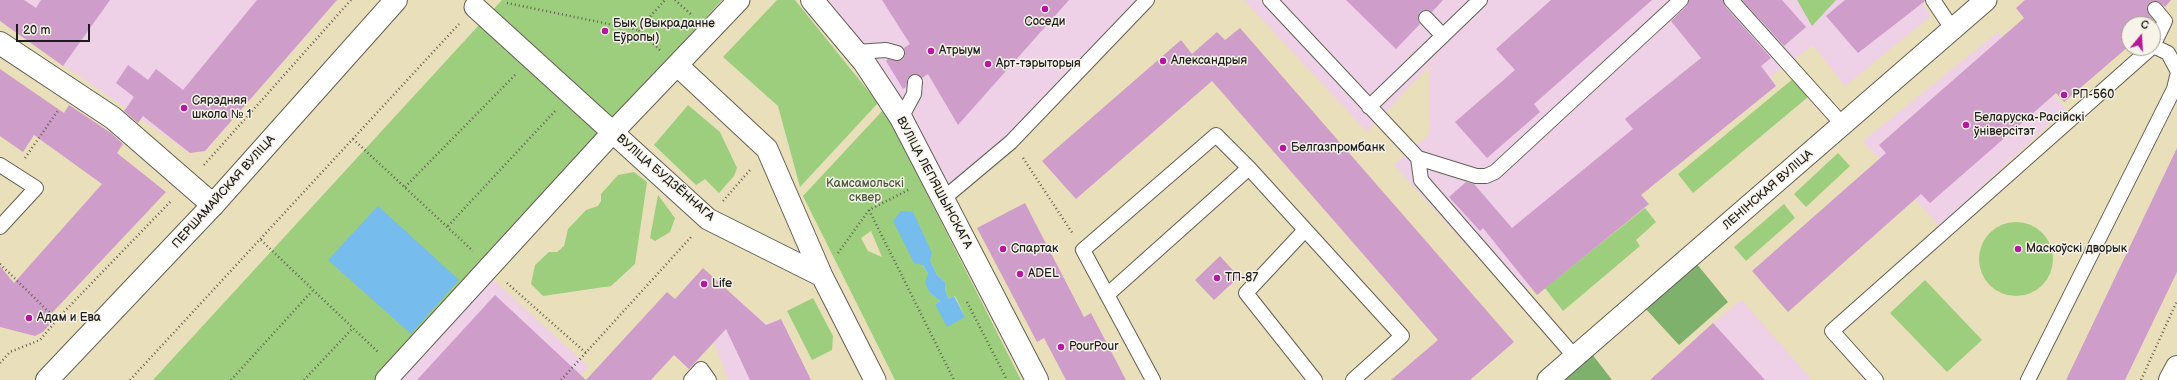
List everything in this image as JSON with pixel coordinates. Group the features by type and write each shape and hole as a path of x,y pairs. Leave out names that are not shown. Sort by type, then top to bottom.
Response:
{"street":[{"name":"ПЕРШАМАЙСКАЯ ВУЛІЦА","path":"48,380 213,205 396,0"},
{"path":"391,374 613,132 739,0"},
{"name":"ВУЛІЦА ЛЕПЯШЫНСКАГА","path":"812,0 856,52 901,118 1037,380"},
{"name":"ЛЕНІНСКАЯ ВУЛІЦА","path":"1548,380 1986,0"},
{"name":"ВУЛІЦА БУДЗЁННАГА","path":"475,7 708,219 822,276"},
{"path":"0,43 113,118 213,205"},
{"path":"677,65 767,149 822,276 875,380"},
{"path":"2170,380 2177,367"}],"lane":[{"path":"942,199 1012,142 1147,0"},
{"path":"1270,0 1418,158 1476,176 1486,176 1495,172 1681,0"},
{"path":"1369,107 1480,0"},
{"path":"1731,0 1843,125"},
{"path":"1933,0 1953,30"},
{"path":"2155,9 2160,16"},
{"path":"2161,17 2165,22 2161,30"},
{"path":"1426,18 1443,36"},
{"path":"856,52 886,50 897,53"},
{"path":"2161,50 2168,54 2177,70"},
{"path":"1876,380 1832,331 2142,56"},
{"path":"2028,380 2174,89 2177,76"},
{"path":"901,118 914,94 915,82"},
{"path":"1153,380 1083,250 1216,135 1249,168 1402,336 1353,380"},
{"path":"1418,158 1421,180 1575,357"},
{"path":"0,165 36,188 0,227"},
{"path":"1107,295 1249,168"},
{"path":"1305,230 1246,292 1315,380"},
{"path":"691,380 701,370 709,380"}],"path":[{"path":"638,30 665,0"},
{"path":"506,3 638,30 677,65"},
{"path":"130,380 475,7"},
{"path":"405,187 532,58"},
{"path":"14,174 71,90"},
{"path":"448,226 571,94"},
{"path":"353,139 448,226 489,266 586,353"},
{"path":"1012,142 1083,250"},
{"path":"561,380 708,219 767,149"},
{"path":"822,276 869,210 909,187"},
{"path":"869,210 954,380"},
{"path":"261,240 312,291 352,328 391,374"},
{"path":"0,264 57,320"},
{"path":"231,380 312,291"},
{"path":"2140,380 2177,301"},
{"path":"304,380 352,328"}],"shaded area":[{"name":"Сярэдняя школа № 1","path":"4,0 337,0 205,151 190,153 0,21 0,6"},
{"path":"808,0 1152,0 943,199 901,118 801,7"},
{"path":"1244,0 1920,0 1931,16 1845,86 1813,45 1770,77 1776,86 1664,176 1632,183 1649,204 1514,298 1394,165 1430,134 1429,66 1367,132"},
{"name":"Беларуска-Расійскі ўніверсітэт","path":"1998,32 2066,109 1939,226 1863,141"},
{"path":"490,277 589,367 576,380 394,380"},
{"path":"1742,300 1812,380 1651,380 1713,323"},
{"path":"741,303 766,324 781,319 811,380 728,380 714,342"}],"green space":[{"path":"502,0 722,0 375,380 153,380"},
{"path":"777,0 795,0 878,103 800,187 778,106 723,57"},
{"path":"1797,0 1836,0 1812,26"},
{"path":"1794,78 1808,97 1693,193 1678,174"},
{"path":"688,105 720,132 737,168 734,176 719,193 705,179 696,185 654,145"},
{"name":"Камсамольскі сквер","path":"884,109 1021,380 895,380 803,196","holes":["871,231 882,257 868,251 861,238","930,260 937,275 946,283 945,290 949,299 955,296 965,317 935,304 940,301 930,293 928,274 923,265"]},
{"path":"1838,153 1850,166 1806,207 1794,194"},
{"path":"634,172 647,182 635,264 611,286 543,296 531,284 535,265 549,252 557,252 564,246 568,229 586,210 598,206 601,201 601,194 618,175"},
{"path":"658,195 675,218 670,232 655,241 650,238"},
{"path":"1784,204 1795,218 1746,261 1734,247"},
{"path":"1645,208 1656,222 1636,240 1640,246 1563,311 1545,288"},
{"path":"2016,222 2037,228 2047,238 2053,259 2047,280 2037,290 2016,296 1995,290 1985,280 1979,259 1985,238 1995,228"},
{"path":"1696,263 1728,302 1679,345 1644,307"},
{"path":"1925,280 1982,340 1947,372 1890,313"},
{"path":"813,298 833,336 832,350 812,360 787,311"},
{"path":"1592,354 1612,380 1562,380"}],"water":[{"path":"378,206 459,280 411,334 328,260"},
{"path":"901,211 913,212 932,253 930,260 937,275 946,283 945,290 949,299 954,296 965,317 947,327 935,304 940,301 930,293 925,283 928,274 923,265 914,263 893,221"}],"building":[{"path":"0,0 24,0 36,8 41,0 110,0 63,66 0,21"},
{"path":"257,0 337,0 205,151 190,153 143,116 138,123 124,111 134,97 116,83 128,65 148,80 156,69 183,90"},
{"path":"882,0 1069,0 958,125 928,74 922,78 916,74 911,75 908,78 906,87 903,89 886,61 888,59 899,61 903,59 905,55 904,48 910,44"},
{"path":"1346,0 1443,0 1432,12 1424,10 1420,12 1418,20 1420,24 1396,49"},
{"path":"1551,0 1652,0 1534,104 1540,112 1487,158 1455,122 1515,70 1496,49"},
{"path":"1689,0 1723,0 1725,6 1771,58 1761,66 1776,86 1641,195 1649,204 1537,295 1483,228 1480,231 1449,197 1466,182 1474,184 1512,228 1633,129 1625,119 1701,58 1671,21 1687,6"},
{"path":"1742,0 1782,0 1806,27 1784,46"},
{"path":"1845,0 1925,1 1858,53 1826,16"},
{"path":"2025,0 2171,0 2165,7 2158,1 2150,2 2147,11 2151,16 2121,16 2121,53 2064,102 2056,93 1930,203 1921,194 1788,312 1752,271 1886,153 1879,145 2024,18 2016,8"},
{"path":"1240,28 1514,342 1470,380 1391,380 1438,340 1212,81 1076,199 1042,161 1181,40 1192,54 1217,32 1225,40"},
{"path":"0,69 64,113 69,105 111,133 123,144 117,153 166,192 51,314 49,325 43,332 35,336 0,327 0,266 14,283 102,184 34,135 23,152 0,136"},
{"path":"2177,148 2177,272 2125,380 2066,380"},
{"path":"1025,203 1084,317 1091,313 1126,380 1066,380 1044,338 1037,342 977,228"},
{"name":"ТП-87","path":"1220,256 1239,277 1214,300 1195,280"},
{"path":"703,268 766,325 781,319 811,380 750,380 726,329 689,369 674,355 651,380 586,380 667,292 675,299"},
{"path":"495,295 586,380 417,380"},
{"path":"1713,323 1765,380 1650,380"}],"place":[{"name":"Соседи","path":"1045,9"},
{"name":"Бык (Выкраданне Еўропы)","path":"605,31"},
{"name":"Атрыум","path":"931,51"},
{"name":"Александрыя","path":"1163,61"},
{"name":"Арт-тэрыторыя","path":"988,64"},
{"name":"РП-560","path":"2064,95"},
{"name":"Сярэдняя школа № 1","path":"184,108"},
{"name":"Беларуска-Расійскі ўніверсітэт","path":"1966,125"},
{"name":"Белгазпромбанк","path":"1283,148"},
{"name":"Спартак","path":"1003,249"},
{"name":"Маскоўскі дворык","path":"2018,249"},
{"name":"ADEL","path":"1020,274"},
{"name":"ТП-87","path":"1217,278"},
{"name":"Life","path":"704,284"},
{"name":"Адам и Ева","path":"29,318"},
{"name":"PourPour","path":"1061,347"}]}
